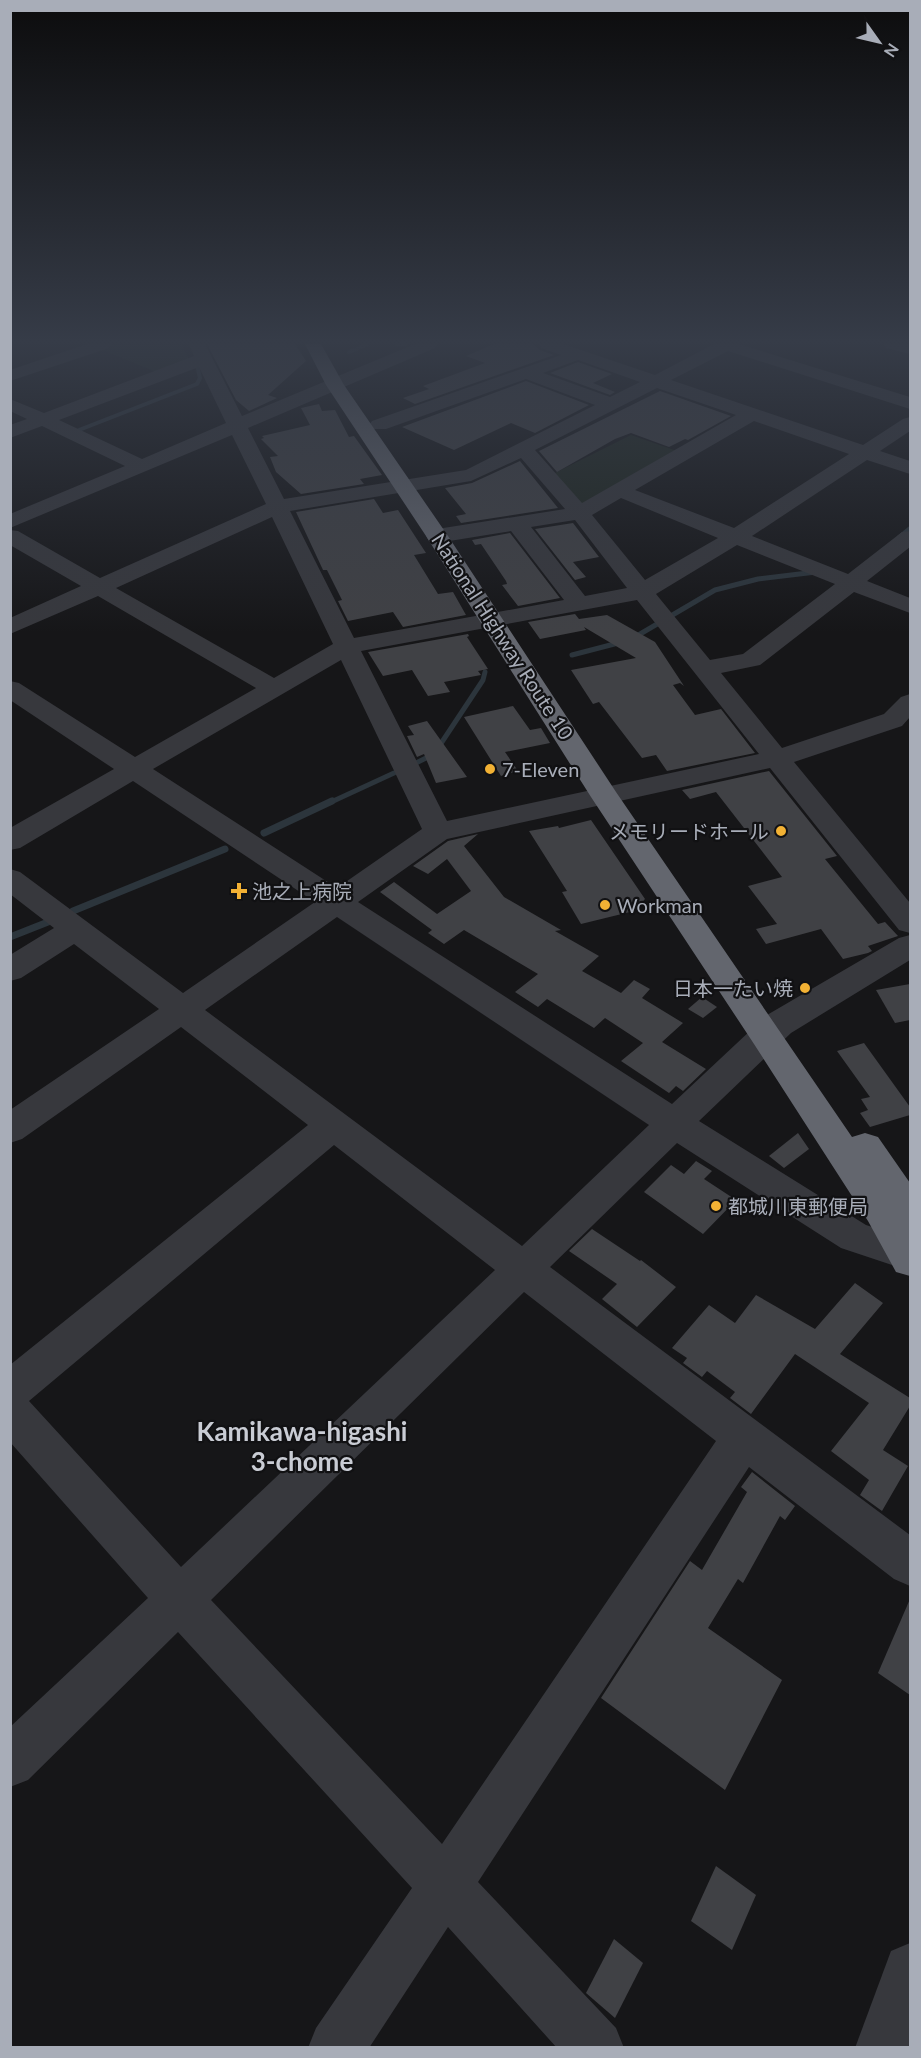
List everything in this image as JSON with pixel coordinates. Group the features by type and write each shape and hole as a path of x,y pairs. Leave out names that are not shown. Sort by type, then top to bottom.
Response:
{"highway":[{"name":"National Highway Route 10","path":"380,440 772,1030 910,1257"},
{"name":"National Highway Route 10","path":"387,440 410,485"},
{"name":"National Highway Route 10","path":"772,1030 910,1212"}],"street":[{"path":"85,440 141,466"},
{"path":"10,522 203,440"},
{"path":"244,440 438,832"},
{"path":"10,627 277,507 471,475 539,440"},
{"path":"443,534 580,513 706,440"},
{"path":"830,440 910,468"},
{"path":"10,841 345,647 642,592 735,537 884,440"},
{"path":"523,448 580,513 910,923"},
{"path":"618,490 910,606"},
{"path":"516,523 579,604"},
{"path":"10,536 274,688"},
{"path":"705,668 751,660 847,581 910,537"},
{"path":"10,688 675,1124 854,1237 910,1257"},
{"path":"10,1129 438,832 778,758 905,716"},
{"path":"10,879 910,1563"},
{"path":"10,970 75,929"},
{"path":"10,1762 772,1030 910,946"},
{"path":"10,1390 334,1124"},
{"path":"10,1411 179,1599 596,2048"},
{"path":"336,2048 744,1437"},
{"path":"883,2048 910,1970"}],"shaded area":[{"path":"621,440 645,440 677,451 583,503 575,504 551,475"}],"building":[{"path":"262,440 357,440 382,475 360,479 364,484 301,494 276,472 270,457 278,456"},
{"path":"431,440 475,440 454,450"},
{"path":"561,440 613,440 557,472 539,451"},
{"path":"650,440 683,440 669,447"},
{"path":"520,461 558,508 461,523 456,516 466,514 445,488 472,483"},
{"path":"374,499 383,513 398,510 426,553 414,555 438,594 453,592 466,615 403,627 393,612 348,621 338,601 342,600 327,570 323,570 296,512"},
{"path":"573,523 599,557 573,562 586,577 575,580 535,529"},
{"path":"510,533 560,598 518,606 502,585 507,584 506,581 481,544 475,545 472,540"},
{"path":"575,614 579,619 607,615 655,642 684,686 680,683 673,685 695,715 721,709 755,753 667,771 656,755 642,758 599,702 593,704 571,670 636,658 584,627 586,630 540,639 528,622"},
{"path":"468,634 467,637 488,669 478,671 481,675 444,682 450,692 428,696 412,670 383,676 368,652"},
{"path":"513,706 530,730 541,728 550,743 505,752 518,771 501,776 464,717"},
{"path":"427,721 467,777 436,783 424,754 417,757 407,736 414,735 408,726"},
{"path":"769,771 837,856 825,859 878,924 885,922 898,936 868,946 872,951 868,953 843,959 821,929 766,944 756,929 777,924 748,886 782,877 716,792 690,799 682,790"},
{"path":"591,820 645,899 634,911 581,924 562,892 567,891 529,831 558,826 559,828"},
{"path":"478,834 464,846 504,897 561,930 555,931 599,956 582,971 621,993 634,980 650,989 642,998 683,1023 662,1042 706,1069 683,1091 676,1086 669,1093 621,1061 643,1043 605,1018 594,1028 547,999 538,1007 515,992 538,974 464,930 444,944 428,933 432,930 380,892 394,882 437,914 471,891 447,859 428,874 413,866 448,841"},
{"path":"910,984 910,1020 895,1023 876,990"},
{"path":"702,997 717,1007 703,1018 688,1009"},
{"path":"864,1043 910,1107 910,1115 870,1127 860,1113 868,1110 861,1099 870,1097 837,1051"},
{"path":"798,1133 809,1149 784,1168 769,1156"},
{"path":"696,1161 712,1171 704,1179 736,1200 703,1234 644,1192 671,1165 684,1174"},
{"path":"592,1229 641,1260 676,1287 637,1327 602,1299 617,1284 569,1251"},
{"path":"855,1283 883,1303 840,1354 910,1398 910,1406 883,1450 908,1466 882,1511 860,1495 869,1480 831,1451 869,1403 795,1354 751,1414 730,1398 735,1392 707,1371 702,1377 683,1363 687,1358 672,1348 709,1305 735,1323 756,1295 815,1329"},
{"path":"752,1472 795,1506 785,1520 780,1516 743,1583 738,1579 708,1628 782,1680 725,1790 601,1698 690,1561 702,1570 747,1492 741,1487"},
{"path":"910,1599 910,1695 878,1673"},
{"path":"716,1866 756,1895 732,1950 691,1921"},
{"path":"614,1939 643,1963 615,2018 586,1993"}],"waterway":[{"path":"899,537 910,528"},
{"path":"635,637 715,590 758,579 816,572"},
{"path":"572,655 622,642"},
{"path":"416,763 434,754 483,680 485,672"},
{"path":"329,803 394,773"},
{"path":"264,833 332,801"},
{"path":"73,911 225,849"},
{"path":"10,937 48,922"}],"place":[{"name":"7-Eleven","path":"490,769"},
{"name":"メモリードホール","path":"781,831"},
{"name":"池之上病院","path":"239,891"},
{"name":"Workman","path":"605,905"},
{"name":"日本一たい焼","path":"805,988"},
{"name":"都城川東郵便局","path":"716,1206"}],"district":[{"name":"Kamikawa-higashi 3-chome","path":"302,1446"}]}
